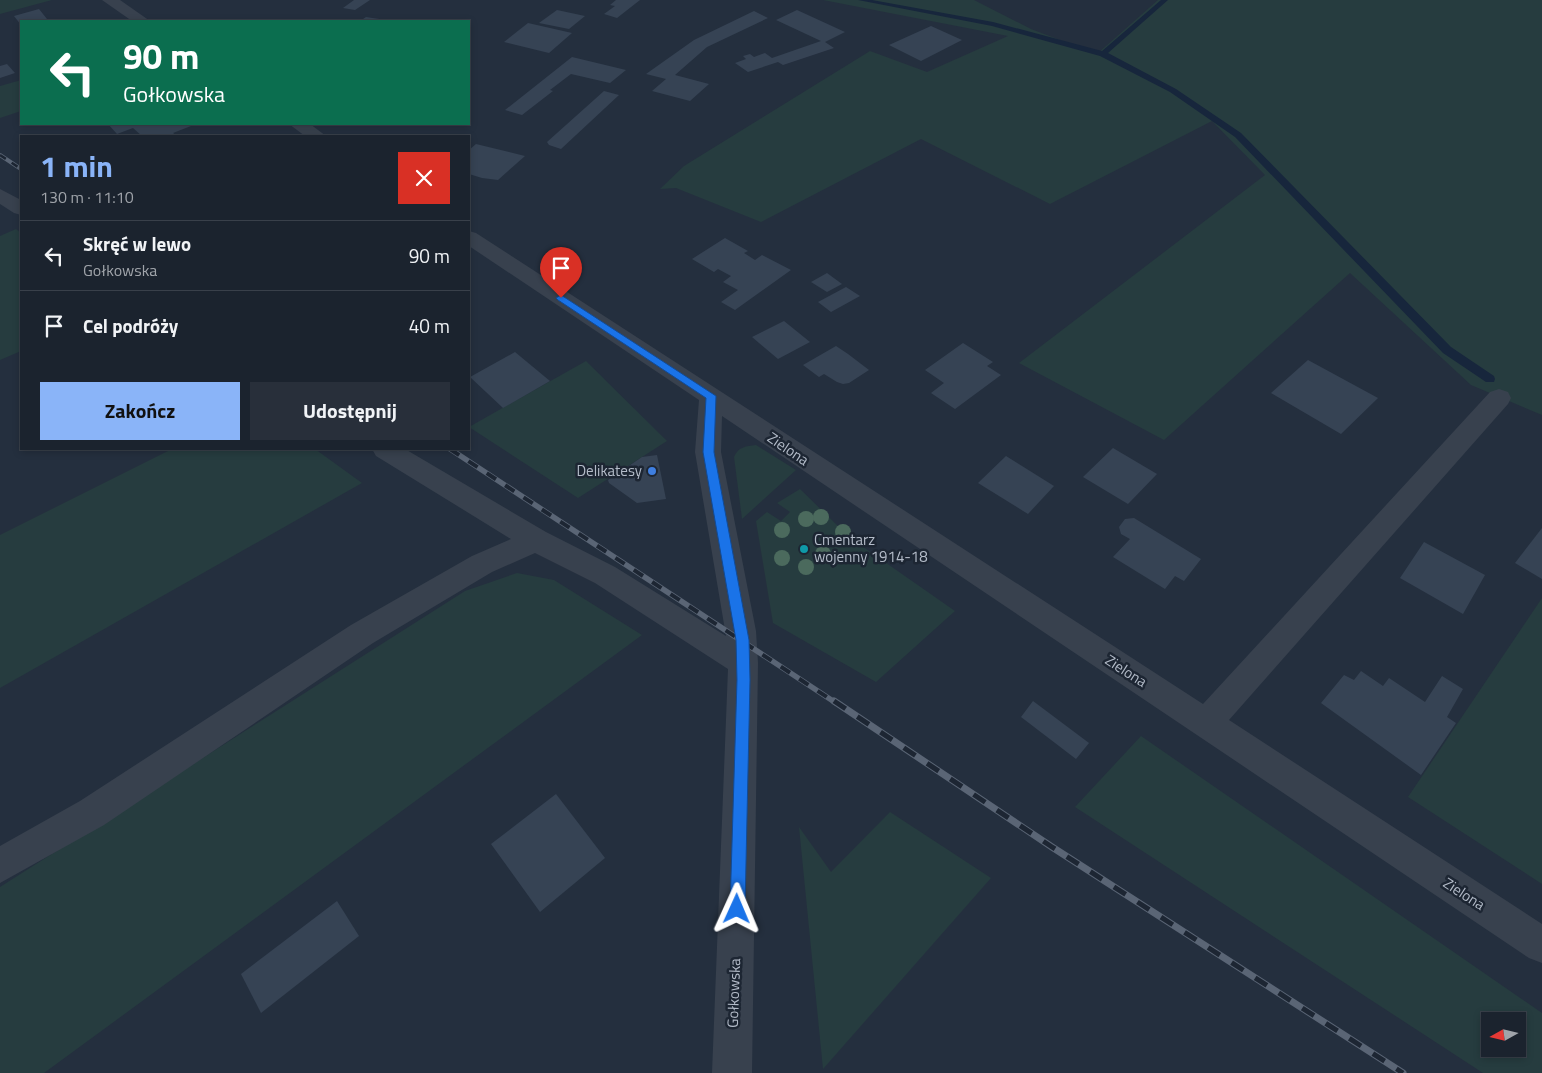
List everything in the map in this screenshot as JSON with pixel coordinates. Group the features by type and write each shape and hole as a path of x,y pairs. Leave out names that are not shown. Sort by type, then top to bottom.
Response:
{"street":[{"path":"110,0 140,20"},
{"path":"300,125 315,135"},
{"path":"0,195 20,208"},
{"path":"470,238 711,396"},
{"name":"Gołkowska","path":"711,396 708,452 741,631 743,663 732,1073"},
{"name":"Zielona","path":"711,396 829,476 1542,945"},
{"path":"1206,723 1499,398"},
{"path":"387,450 536,540 604,576 743,663"},
{"path":"0,865 92,813 362,634 482,564 536,540"}],"green space":[{"path":"0,0 52,0 0,14"},
{"path":"823,0 974,0 1031,29 1097,54 1158,0 1542,0 1542,415 1471,385 1350,273 1164,440 1019,363 1265,175 1212,121 1050,204 921,139 761,222 676,188 660,189 684,166 870,51 927,72 1008,36"},
{"path":"20,80 20,111 0,118 0,86"},
{"path":"16,229 20,232 20,351 0,360 0,236"},
{"path":"586,361 667,441 578,498 470,426"},
{"path":"756,445 796,470 742,519 734,457 740,449"},
{"path":"170,450 316,450 362,483 0,688 0,535"},
{"path":"800,489 840,528 847,532 849,537 955,611 876,682 773,623 756,521 767,512 781,521 790,512 777,503"},
{"path":"517,573 554,580 642,635 44,1073 0,1073 0,887 465,591"},
{"path":"1542,598 1542,884 1408,797"},
{"path":"1141,736 1542,1013 1542,1073 1483,1073 1075,807"},
{"path":"890,812 991,878 823,1069 799,827 831,872"}],"building":[{"path":"354,0 370,0 355,10 343,8"},
{"path":"616,0 640,0 617,18 604,14 615,6 610,5"},
{"path":"39,9 47,19 20,20 20,24 14,16"},
{"path":"557,10 585,16 569,29 539,23"},
{"path":"797,10 845,32 825,42 834,48 783,65 778,62 748,72 735,63 746,59 743,56 750,54 754,57 765,53 772,58 821,41 776,20"},
{"path":"754,11 768,18 707,47 675,75 709,84 690,101 652,91 666,79 646,74 694,40"},
{"path":"366,17 386,20 362,20"},
{"path":"528,23 572,33 549,53 504,42"},
{"path":"931,26 962,40 921,61 889,45"},
{"path":"572,57 626,70 610,83 571,74 522,115 505,110"},
{"path":"7,64 15,73 0,78 0,66"},
{"path":"604,91 619,95 561,149 549,145 547,142"},
{"path":"109,125 191,126 173,133 176,135 141,135 133,128 117,134"},
{"path":"476,144 525,156 498,180 470,174 470,149"},
{"path":"725,238 748,251 744,253 755,260 762,255 791,270 735,310 721,302 738,290 723,282 731,276 718,269 714,272 692,259"},
{"path":"827,273 842,284 827,292 811,282"},
{"path":"846,287 860,296 831,312 818,302"},
{"path":"784,321 810,342 778,359 752,337"},
{"path":"963,343 993,362 987,366 1001,375 955,409 931,393 944,383 925,370"},
{"path":"836,346 869,370 849,383 843,384 824,374 819,377 803,365"},
{"path":"515,352 550,381 503,408 470,377"},
{"path":"1308,360 1378,398 1341,434 1271,393"},
{"path":"1113,448 1157,474 1128,504 1083,477"},
{"path":"657,455 666,499 637,503 609,483 608,480 642,457"},
{"path":"1006,456 1054,486 1028,514 978,483"},
{"path":"1134,518 1201,559 1184,581 1175,576 1165,589 1113,557 1130,539 1121,534 1119,527 1125,519"},
{"path":"1542,528 1542,579 1515,563"},
{"path":"1424,542 1485,575 1463,614 1400,578"},
{"path":"1361,671 1383,686 1389,678 1425,702 1442,676 1463,689 1447,717 1456,723 1421,775 1321,703 1344,675 1354,680"},
{"path":"1033,701 1089,743 1076,759 1021,717"},
{"path":"556,794 605,858 540,912 491,844"},
{"path":"337,901 359,936 261,1013 241,974"}],"waterway":[{"path":"861,0 993,24 1103,54"},
{"path":"1103,54 1165,0"},
{"path":"1103,54 1173,90 1238,135 1447,350 1490,379"}],"railway":[{"path":"0,155 20,168"},
{"path":"452,450 836,703"},
{"path":"834,701 1052,847 1403,1073"}],"place":[{"name":"Delikatesy","path":"652,471"},
{"name":"Cmentarz wojenny 1914-18","path":"804,549"}],"route":[{"path":"561,298 711,396 708,452 742,640 743,680 737,909"}]}
